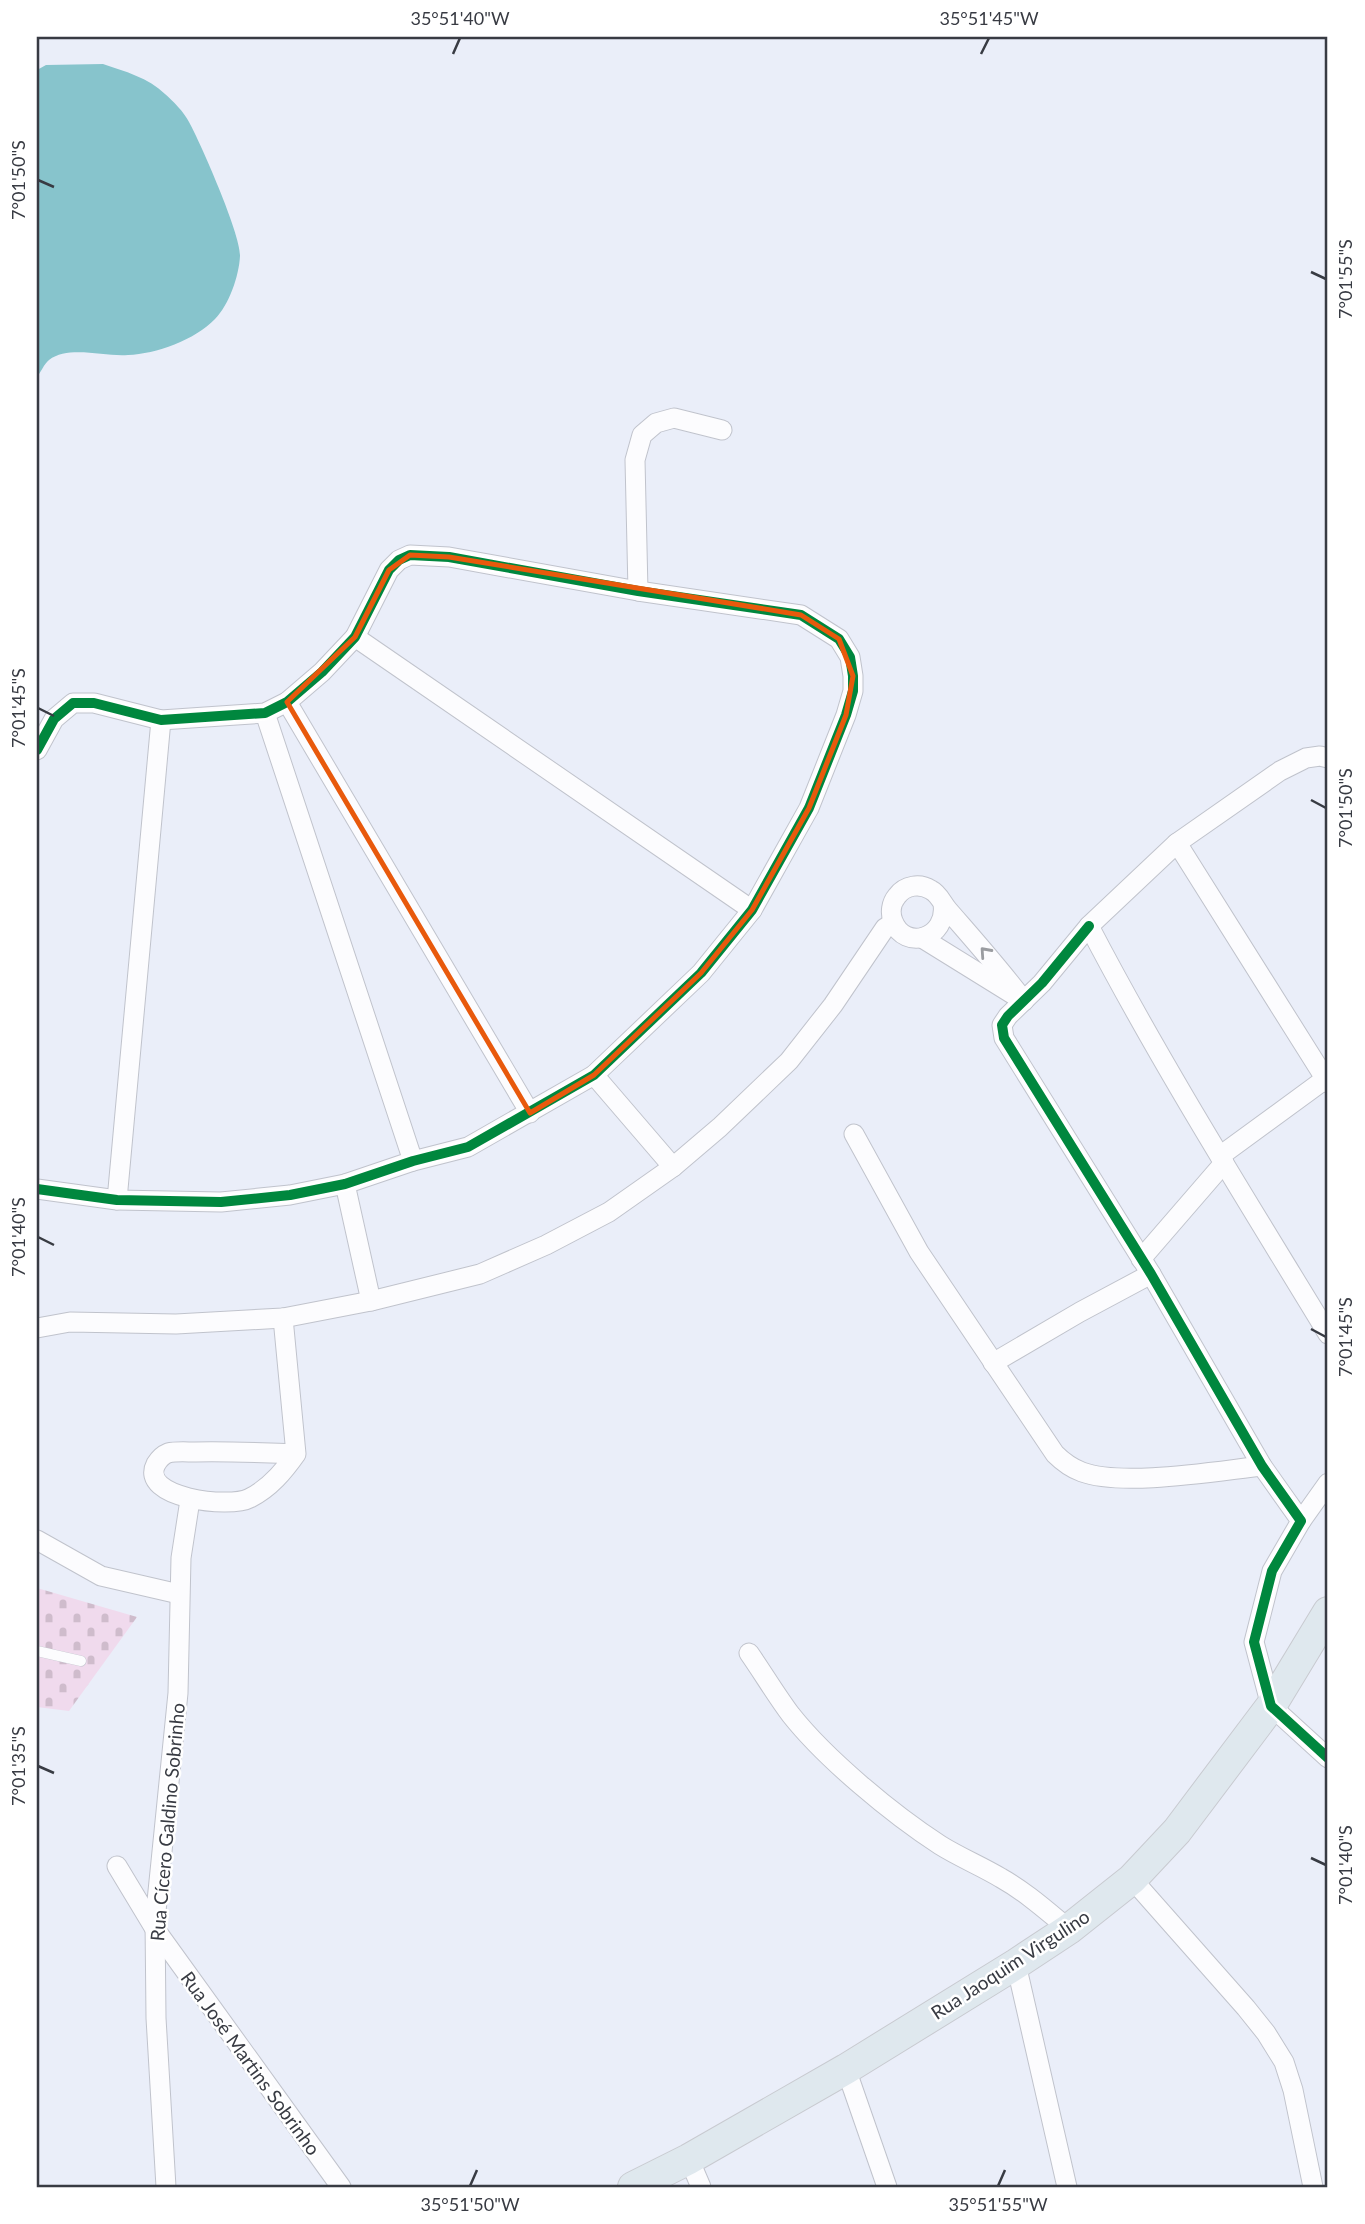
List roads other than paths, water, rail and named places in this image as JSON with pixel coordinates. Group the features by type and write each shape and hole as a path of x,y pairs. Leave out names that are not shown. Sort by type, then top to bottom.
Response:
{"main road":[{"name":"Rua Jaoquim Virgulino","path":"633,2187 689,2159 846,2069 1069,1929 1132,1879 1177,1831 1271,1706 1328,1612"}],"street":[{"path":"638,591 635,460 642,435 656,423 674,418 722,430"},
{"path":"37,750 54,719 73,703 94,703 161,720 265,713 287,702 322,672 355,637 374,605 389,570 399,560 410,555 449,557 638,591 801,615 839,639 849,657 853,691 809,808 752,910 701,973 594,1075 468,1147 413,1161 345,1184 290,1195 221,1202 117,1200 37,1189"},
{"path":"355,637 752,910"},
{"path":"287,702 530,1113"},
{"path":"265,713 413,1161"},
{"path":"117,1200 161,720"},
{"path":"1301,1521 1262,1466 1146,1267 1004,1038 1002,1026 1007,1016 1042,984 1089,926 1177,843 1280,771 1306,758 1328,758"},
{"path":"993,1363 1146,1267 1222,1160 1327,1080 1177,843"},
{"path":"921,886 935,892 1024,1001 922,938 905,935 893,923 891,909 901,891 921,886"},
{"path":"922,938 932,934 940,926 944,916 943,904"},
{"path":"37,1328 69,1322 176,1324 283,1318 371,1301 480,1274 535,1250 609,1212 673,1167 720,1127 789,1061 833,1005 886,928 893,923"},
{"path":"1089,926 1121,987 1222,1160 1328,1334"},
{"path":"594,1075 673,1167"},
{"path":"854,1134 919,1252 1055,1454 1068,1466 1084,1473 1105,1477 1142,1477 1262,1466"},
{"path":"345,1184 371,1301"},
{"path":"283,1318 296,1454 285,1470 248,1499 223,1504 190,1500 165,1488 154,1471 160,1458 168,1453 296,1454"},
{"path":"1328,1483 1301,1521 1272,1571 1254,1642 1271,1706 1328,1758"},
{"name":"Rua Cícero Galdino Sobrinho","path":"166,2187 156,2018 155,1929 178,1693 181,1558 190,1500"},
{"path":"37,1541 102,1576 179,1594"},
{"path":"749,1653 792,1715 823,1750 861,1784 940,1845 1002,1878 1069,1929"},
{"name":"Rua José Martins Sobrinho","path":"117,1866 155,1929 341,2187"},
{"path":"1132,1879 1246,2008 1284,2062 1293,2090 1312,2187"},
{"path":"1016,1964 1067,2187"},
{"path":"846,2069 887,2187"},
{"path":"689,2159 701,2187"}],"lane":[{"path":"37,1651 81,1661"}],"water":[{"path":"103,64 159,88 187,118 211,169 234,229 239,245 238,272 229,298 220,313 207,327 186,339 163,349 139,354 66,353 49,360 37,377 37,70 46,65"}]}
